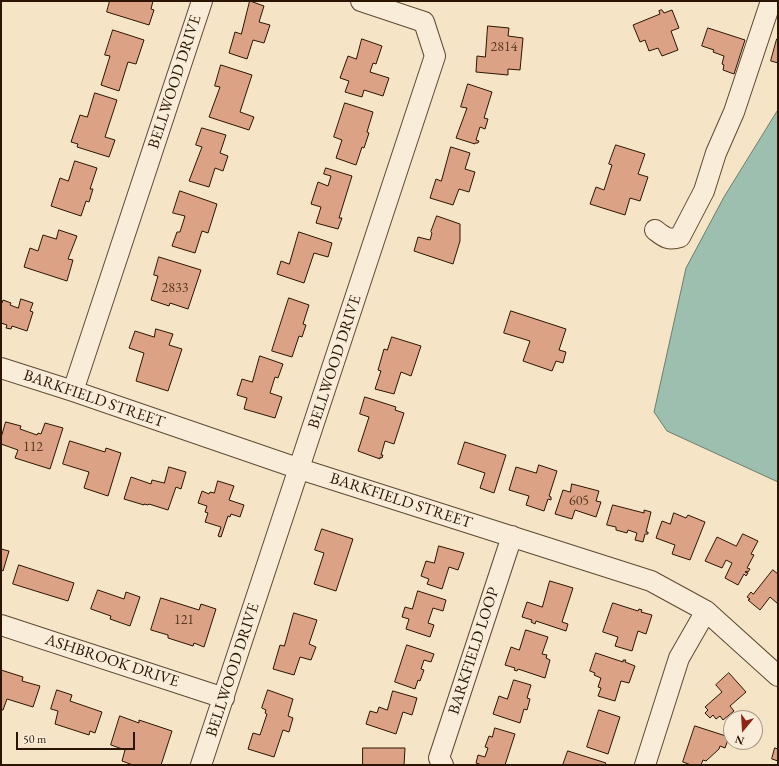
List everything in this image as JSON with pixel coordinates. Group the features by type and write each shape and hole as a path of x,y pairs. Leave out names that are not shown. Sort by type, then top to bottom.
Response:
{"street":[{"name":"BELLWOOD DRIVE","path":"73,391 202,1"},
{"name":"BELLWOOD DRIVE","path":"201,765 300,469 435,56 424,22 361,1"},
{"path":"655,230 664,237 673,240 680,237 704,191 716,153 734,112 771,1"},
{"name":"BARKFIELD STREET","path":"1,368 73,391 300,469 651,581 706,611 778,676"},
{"name":"BARKFIELD LOOP","path":"443,765 439,758 512,536"},
{"path":"645,765 679,658 706,611"},
{"name":"ASHBROOK DRIVE","path":"1,625 224,698"}],"shaded area":[{"path":"778,110 778,482 667,431 654,412 686,268 724,197"}],"building":[{"path":"110,1 153,1 151,9 154,10 149,25 107,12"},
{"path":"250,1 264,6 259,22 270,25 264,43 253,40 247,59 229,53 235,32 241,34"},
{"path":"662,10 664,13 672,10 679,28 671,31 678,50 662,56 658,48 649,51 645,40 640,42 633,25 660,14 659,11"},
{"path":"488,26 509,28 508,36 523,38 520,70 508,69 508,75 476,72 477,56 485,57"},
{"path":"708,28 745,40 734,74 723,70 724,65 722,64 724,56 713,52 714,50 702,46"},
{"path":"113,30 144,40 136,64 128,62 119,91 101,85 110,56 105,55"},
{"path":"362,39 382,46 376,64 373,63 370,72 389,78 383,96 364,90 362,97 345,92 349,81 340,78 348,56 356,59"},
{"path":"778,39 778,63 771,61"},
{"path":"221,65 252,75 240,112 254,117 249,130 209,117 220,87 215,86"},
{"path":"468,84 492,92 484,118 488,119 485,129 480,127 476,140 479,141 475,144 456,138 467,108 461,107"},
{"path":"95,93 117,100 105,137 115,140 109,157 77,147 78,144 71,142 80,115 87,117"},
{"path":"345,103 373,112 367,132 369,133 364,148 362,147 356,165 336,158 342,140 334,137"},
{"path":"202,128 226,135 220,153 228,156 223,171 215,168 209,187 189,181 202,147 196,145"},
{"path":"616,145 645,154 638,174 648,177 640,201 630,198 625,215 590,204 596,187 604,190 612,165 609,164"},
{"path":"451,147 470,153 465,169 475,172 469,192 459,189 453,205 430,198 436,179 441,181"},
{"path":"75,161 97,168 90,189 93,189 89,202 86,201 81,216 51,206 60,178 68,181"},
{"path":"326,168 352,176 339,218 342,218 338,229 316,223 321,207 311,204 318,182 328,186 331,176 324,174"},
{"path":"180,191 217,204 208,233 202,231 195,253 172,246 177,232 180,232 185,216 173,213"},
{"path":"437,216 460,224 460,241 453,264 414,251 418,237 430,240 431,232"},
{"path":"59,230 77,236 68,259 73,260 67,281 24,267 30,248 38,251 43,235 56,239"},
{"path":"299,232 332,243 328,257 314,253 304,283 277,274 281,261 289,264"},
{"path":"159,257 201,270 188,309 170,303 169,306 151,300 158,276 154,275"},
{"path":"289,298 309,305 303,324 306,325 302,337 299,336 292,357 272,351"},
{"path":"21,299 33,303 30,311 33,312 27,331 12,326 11,329 6,328 7,325 1,323 1,302 2,303 3,300 18,308"},
{"path":"511,311 566,329 559,350 566,352 563,363 556,361 552,371 523,361 530,341 504,333"},
{"path":"156,329 173,334 169,345 182,349 168,391 136,381 144,353 129,348 135,331 154,337"},
{"path":"392,337 421,346 411,376 401,372 394,394 375,389 381,371 378,370 384,349 387,350"},
{"path":"260,356 283,364 278,378 275,377 270,393 282,397 275,418 244,409 247,398 237,395 242,379 252,382"},
{"path":"365,397 396,407 395,410 404,413 394,444 385,441 381,455 383,455 380,459 358,451 369,417 360,414"},
{"path":"6,422 21,426 20,429 37,435 38,433 41,434 45,423 63,428 50,469 15,458 18,450 1,444 1,438"},
{"path":"70,441 105,452 106,448 121,453 108,496 84,488 89,472 63,464"},
{"path":"465,442 506,455 494,493 480,488 485,473 458,464"},
{"path":"539,465 557,471 549,496 551,497 551,500 548,499 544,511 526,505 529,496 509,490 516,467 536,473"},
{"path":"169,467 186,472 181,489 176,487 168,510 149,504 144,505 124,499 131,477 151,484 152,480 164,483"},
{"path":"218,481 234,486 229,500 244,505 240,517 231,514 230,517 228,516 221,537 218,536 221,527 205,522 208,513 205,512 207,506 198,503 202,491 209,494 210,492 214,493"},
{"path":"572,484 599,491 596,501 601,502 596,517 575,510 572,519 555,514 563,490 570,492"},
{"path":"613,505 644,513 644,510 651,512 646,532 648,532 648,534 645,534 643,542 635,540 637,533 628,530 627,533 616,530 616,527 607,525"},
{"path":"674,513 686,518 688,515 705,522 690,560 672,554 675,545 656,538 662,521 670,524"},
{"path":"322,529 353,539 336,591 314,584 324,553 315,550"},
{"path":"743,534 758,541 751,554 754,555 747,568 750,569 748,572 745,572 748,573 746,576 744,574 738,585 725,578 732,563 726,560 722,568 705,561 717,537 736,546"},
{"path":"439,546 464,553 458,570 449,567 442,589 427,584 429,579 421,576 426,561 434,563"},
{"path":"1,549 9,551 3,571 1,570"},
{"path":"19,565 74,583 68,601 13,584"},
{"path":"773,570 778,574 778,604 770,597 760,610 748,600 750,599 747,597 751,592 753,594"},
{"path":"550,581 573,588 562,622 568,624 566,631 536,621 535,624 531,622 532,620 522,617 527,602 542,607"},
{"path":"98,590 124,599 126,592 140,597 130,626 110,619 111,616 91,609"},
{"path":"418,591 446,600 443,611 433,608 428,623 434,625 430,637 406,629 409,619 402,617 405,607 412,609"},
{"path":"161,598 199,610 201,604 216,609 204,647 194,643 193,646 168,638 168,635 151,630"},
{"path":"613,603 638,611 639,609 642,610 641,612 652,615 646,634 638,631 632,651 615,646 618,637 603,632"},
{"path":"294,613 317,620 309,644 316,647 311,660 300,657 294,675 273,669 280,645 284,646"},
{"path":"526,630 548,637 542,654 547,655 546,658 550,660 545,678 518,669 517,671 514,670 515,668 505,665 511,647 519,650"},
{"path":"407,645 434,654 431,662 424,660 421,669 424,670 415,689 395,682"},
{"path":"596,653 623,662 623,660 626,660 625,662 635,666 629,683 621,681 615,701 598,696 601,688 598,687 601,678 594,675 595,673 590,671"},
{"path":"1,670 23,677 22,681 40,686 33,707 7,699 3,710 1,710"},
{"path":"729,673 746,692 730,706 733,710 723,710 723,720 720,716 716,719 713,715 710,718 705,713 708,710 705,707 722,692 716,685"},
{"path":"514,680 531,685 527,698 530,699 527,710 524,709 520,723 493,714 499,696 507,699"},
{"path":"57,690 72,695 70,701 102,712 95,733 90,731 89,735 55,724 58,711 51,709"},
{"path":"268,690 293,699 288,716 293,718 289,732 283,730 274,757 248,749 253,733 260,735 267,714 265,713 266,710 262,708"},
{"path":"393,691 417,698 412,715 403,712 396,734 366,724 370,711 377,713 379,707 387,710"},
{"path":"599,710 620,717 608,754 587,747"},
{"path":"120,716 139,723 139,720 172,731 161,765 133,765 122,761 125,750 111,745"},
{"path":"695,726 723,735 723,747 720,746 719,749 706,761 703,760 701,765 691,765 683,762"},
{"path":"495,728 515,734 505,765 482,765 476,763 478,755 485,757 488,748 485,747 489,736 492,737"},
{"path":"363,748 405,748 404,765 363,765"},
{"path":"775,748 778,749 778,761 772,759"},
{"path":"568,751 606,763 605,765 563,765"}]}
